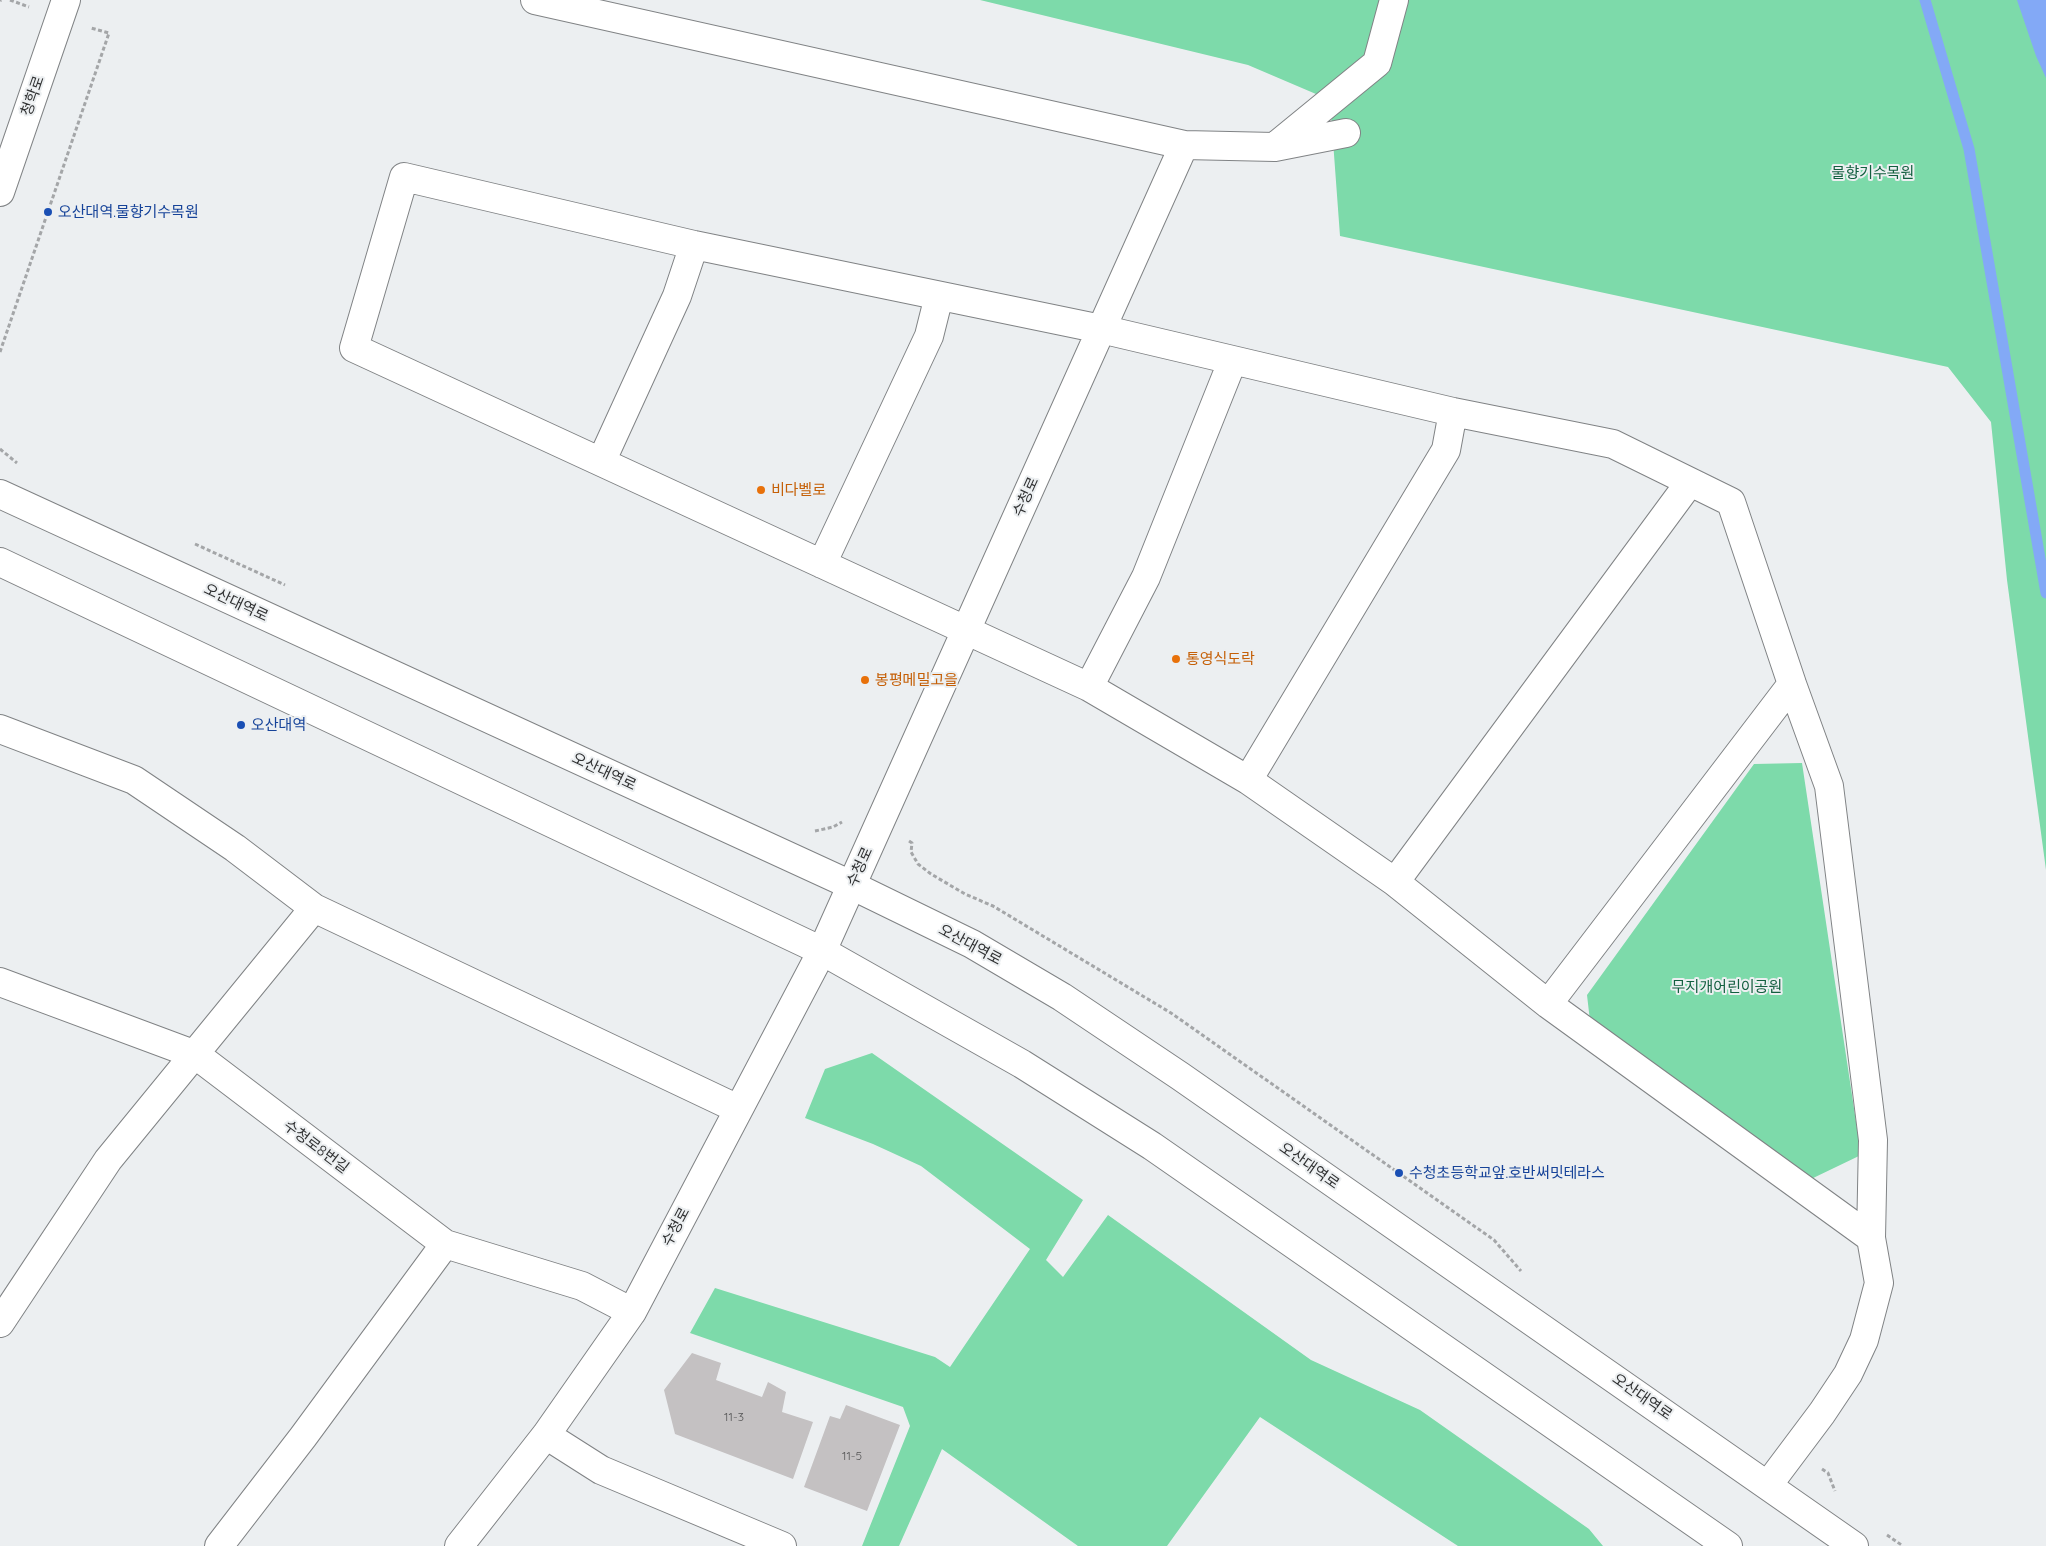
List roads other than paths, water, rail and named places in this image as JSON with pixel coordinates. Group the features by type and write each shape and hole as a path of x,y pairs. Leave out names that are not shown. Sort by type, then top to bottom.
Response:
{"street":[{"name":"청학로","path":"0,192 66,0"},
{"path":"535,0 1184,145 1275,147 1346,133"},
{"path":"1275,147 1377,63 1394,0"},
{"name":"수청로","path":"459,1546 546,1435 632,1312 822,951 1184,145"},
{"path":"1768,1485 1848,1374 1864,1340 1879,1283 1871,1238 1873,1140 1829,786 1792,684 1731,502 1614,444 1453,412 1232,362 1101,329 694,245 404,177 354,348 602,460 1089,687 1248,780 1396,882 1548,1004 1871,1238"},
{"path":"602,460 677,296 694,245"},
{"path":"822,564 929,336 939,296"},
{"path":"1089,687 1146,577 1232,362"},
{"path":"1248,780 1446,450 1453,412"},
{"path":"1396,882 1690,482"},
{"name":"오산대역로","path":"0,494 851,885 972,944 1062,998 1180,1076 1854,1546"},
{"path":"0,562 822,951 1022,1064 1152,1146 1728,1546"},
{"path":"1548,1004 1792,684"},
{"path":"0,729 134,780 235,848 314,908 738,1109"},
{"path":"0,1323 108,1160 196,1055 314,908"},
{"name":"수청로8번길","path":"0,982 196,1055 444,1244 582,1286 632,1312"},
{"path":"219,1546 309,1429 444,1244"},
{"path":"546,1435 600,1470 782,1546"}],"water":[{"path":"2017,0 2046,0 2046,78 2036,56"}],"waterway":[{"path":"1925,0 1969,149 2046,593"}],"place":[{"name":"오산대역.물향기수목원","path":"48,212"},
{"name":"비다벨로","path":"761,490"},
{"name":"통영식도락","path":"1176,659"},
{"name":"봉평메밀고을","path":"865,680"},
{"name":"오산대역","path":"241,725"},
{"name":"수청초등학교앞.호반써밋테라스","path":"1399,1173"}],"park label":[{"name":"물향기수목원","path":"1873,173"},
{"name":"무지개어린이공원","path":"1727,987"}]}
